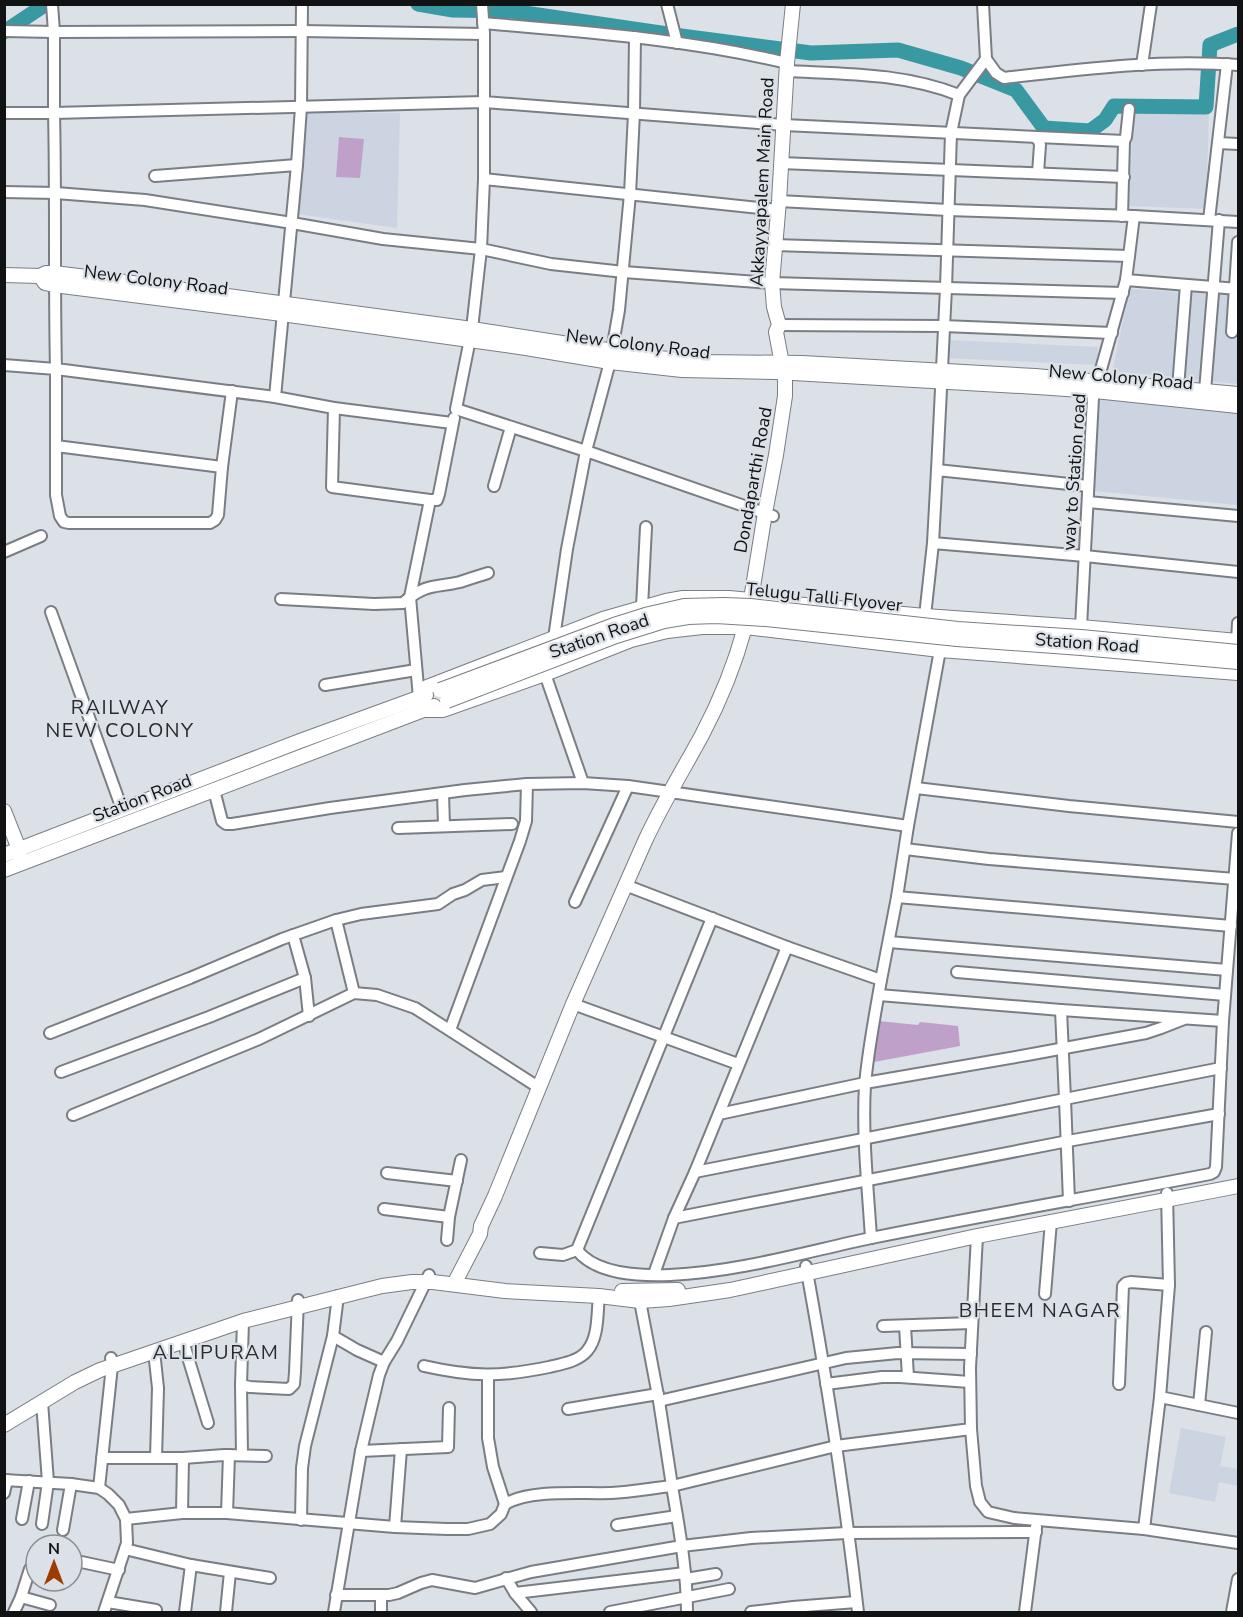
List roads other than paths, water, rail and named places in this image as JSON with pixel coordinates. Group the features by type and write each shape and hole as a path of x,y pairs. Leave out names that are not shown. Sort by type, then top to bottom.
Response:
{"main road":[{"name":"Akkayyapalem Main Road","path":"788,368 776,332 779,325 774,307 772,283 793,4"},
{"name":"New Colony Road","path":"4,275 40,276 46,273 54,279 611,356 1096,386 1178,388 1239,394"},
{"name":"Dondaparthi Road","path":"753,600 752,593 790,419 788,368"},
{"name":"New Colony Road","path":"1096,386 1239,406"},
{"path":"423,704 427,687 603,619 683,598 729,598 925,616 1081,627 1238,645"},
{"name":"Telugu Talli Flyover","path":"423,704 614,625 684,606 724,604 958,629 1081,638 1238,645"},
{"name":"Telugu Talli Flyover","path":"444,695 616,636 664,621 688,617 766,619 957,639 1239,662"},
{"name":"Station Road","path":"9,852 122,809 423,704 443,710 545,674 631,640 667,631 702,627 745,627 940,650 1239,673"},
{"path":"451,1280 473,1231 481,1226 495,1196 538,1087 625,885 657,815 712,713 734,665 745,627"},
{"name":"Station Road","path":"4,870 214,790 423,704"},
{"path":"4,811 9,852 18,865"},
{"path":"4,1415 79,1372 154,1352 298,1303 373,1281 472,1280 536,1286 641,1291 695,1289 870,1258 1052,1221 1239,1178"},
{"path":"451,1280 533,1293 599,1296 640,1301 669,1299 710,1293 909,1243 1167,1196 1239,1186"},
{"path":"4,1425 112,1362 204,1326 298,1303 424,1279"}],"street":[{"path":"275,397 297,165 301,106 302,4"},
{"path":"667,4 676,37"},
{"path":"983,4 986,59 996,73 1005,78 1075,69 1199,63 1233,64 1218,143 1205,391"},
{"path":"1142,65 1151,4"},
{"path":"53,7 56,193 54,279 56,495 60,516 64,522 69,524 210,523 216,520 232,391"},
{"path":"334,408 332,487 437,500 471,335 481,249 484,179 482,14 635,37 676,37 742,52 929,84 959,95"},
{"path":"4,31 302,31 484,34"},
{"path":"554,638 571,527 586,451 611,356 624,272 634,113 635,37"},
{"path":"925,616 933,543 937,470 951,133 959,95 986,59"},
{"path":"4,113 484,102 784,125 1124,141"},
{"path":"1122,216 1124,141 1128,108"},
{"path":"1036,138 1040,145 1038,173"},
{"path":"1218,143 1239,144"},
{"path":"781,163 1124,177"},
{"path":"155,176 297,165"},
{"path":"484,179 778,206 1134,216 1239,222"},
{"path":"4,192 56,193 145,200 383,239 481,249 551,264 624,272 772,283 1123,293"},
{"name":"way to Station road","path":"1081,627 1092,411 1096,386 1126,280 1134,216"},
{"path":"1232,332 1239,242"},
{"path":"774,245 1129,256"},
{"path":"1126,280 1237,289"},
{"path":"1178,388 1186,285"},
{"path":"779,325 943,326 1112,333"},
{"path":"4,365 56,369 232,391 334,408 452,423"},
{"path":"456,409 769,514"},
{"path":"494,486 511,427"},
{"path":"56,446 222,467"},
{"path":"937,470 1088,486"},
{"path":"423,704 416,670 410,597 430,500"},
{"path":"1088,502 1239,516"},
{"path":"642,607 646,527"},
{"path":"4,552 41,536"},
{"path":"933,543 1239,572"},
{"path":"281,598 403,603 425,588 458,582 488,573"},
{"name":"Dondaparthi Road","path":"745,627 753,600"},
{"path":"51,612 122,809"},
{"path":"1238,645 1239,623"},
{"path":"871,1238 865,1138 865,1083 871,1036 940,650"},
{"path":"326,685 416,670"},
{"path":"545,674 583,783"},
{"path":"214,790 222,821 226,824 442,793 527,784 583,783 670,791 908,826"},
{"path":"450,1030 525,827 527,784"},
{"path":"575,902 628,786"},
{"path":"916,788 1058,805 1239,822"},
{"path":"442,793 444,826"},
{"path":"398,828 512,824"},
{"path":"577,1250 594,1265 623,1272 698,1273 776,1260 871,1238 1214,1172 1223,1021 1239,833"},
{"path":"905,849 989,859 1234,879"},
{"path":"50,1033 293,935 336,920 361,914 438,904 482,880 506,877"},
{"path":"625,885 881,980"},
{"path":"897,897 1231,926"},
{"path":"540,1253 563,1255 577,1250 712,918"},
{"path":"336,920 354,993"},
{"path":"293,935 305,978 309,1016"},
{"path":"889,942 1227,970"},
{"path":"654,1274 674,1218 787,947"},
{"path":"957,972 1225,995"},
{"path":"61,1072 209,1017 305,978"},
{"path":"73,1115 276,1032 354,993 377,994 415,1008 538,1087"},
{"path":"879,995 1223,1021"},
{"path":"573,1004 738,1064"},
{"path":"1061,1010 1069,1201"},
{"path":"719,1114 865,1083 1146,1033 1184,1018"},
{"path":"695,1172 1221,1068"},
{"path":"674,1218 1219,1114"},
{"path":"447,1240 460,1160"},
{"path":"387,1173 457,1181"},
{"path":"1144,1529 1160,1396 1169,1285 1167,1196"},
{"path":"384,1209 449,1217"},
{"path":"1045,1294 1052,1221"},
{"path":"977,1236 970,1382 971,1429 976,1486 983,1508 1001,1516 1144,1529 1239,1544"},
{"path":"751,1612 793,1606 857,1607 824,1363 807,1270"},
{"path":"334,1612 361,1451 379,1376 384,1362 417,1301 424,1279"},
{"path":"1119,1384 1124,1286 1131,1282 1169,1285"},
{"path":"301,1520 302,1468 305,1446 333,1336 338,1296"},
{"path":"424,1366 452,1372 488,1375 530,1371 571,1361 587,1351 591,1344 599,1296"},
{"path":"640,1301 682,1546 687,1612"},
{"path":"241,1385 250,1388 275,1389 292,1387 297,1354 298,1303"},
{"path":"242,1455 243,1321"},
{"path":"883,1326 972,1323"},
{"path":"905,1326 908,1377"},
{"path":"1199,1405 1206,1332"},
{"path":"333,1336 384,1362"},
{"path":"183,1341 208,1423"},
{"path":"154,1352 159,1388 156,1458"},
{"path":"568,1409 658,1397 868,1355 971,1354"},
{"path":"99,1488 112,1362"},
{"path":"126,1519 182,1513 226,1513 395,1527 447,1529 484,1526 501,1514 505,1504 493,1467 488,1438 488,1375"},
{"path":"826,1384 882,1377 970,1382"},
{"path":"1160,1396 1239,1413"},
{"path":"42,1402 48,1482 42,1524"},
{"path":"361,1451 448,1448 449,1408"},
{"path":"505,1504 520,1497 538,1495 610,1493 672,1486 836,1446 971,1429"},
{"path":"395,1527 401,1449"},
{"path":"226,1513 229,1455"},
{"path":"102,1458 266,1456"},
{"path":"182,1513 183,1458"},
{"path":"4,1493 6,1480 71,1484 99,1488 108,1494 119,1505 126,1519 127,1535 119,1570 106,1607 156,1610"},
{"path":"22,1519 28,1481"},
{"path":"63,1530 71,1484"},
{"path":"617,1525 677,1516"},
{"path":"1025,1612 1038,1520"},
{"path":"336,1595 398,1593 428,1581 475,1588 483,1587 531,1572 682,1546 751,1538 847,1533 1035,1532"},
{"path":"125,1549 191,1565 270,1578"},
{"path":"84,1563 119,1570"},
{"path":"185,1612 191,1565"},
{"path":"226,1612 230,1572"},
{"path":"515,1593 716,1574"},
{"path":"506,1578 531,1612"},
{"path":"1232,1612 1239,1578"},
{"path":"14,1612 24,1588"},
{"path":"610,1612 729,1589"},
{"path":"381,1595 381,1612"},
{"path":"21,1597 50,1605"}],"waterway":[{"path":"4,32 46,4"},
{"path":"418,4 453,10 511,11 811,53 898,50 961,68 1016,90 1044,128 1090,131 1105,120 1114,106 1206,107 1210,45 1238,34"}],"district":[{"name":"RAILWAY NEW COLONY","path":"120,718"},
{"name":"BHEEM NAGAR","path":"1040,1310"},
{"name":"ALLIPURAM","path":"216,1352"}]}
